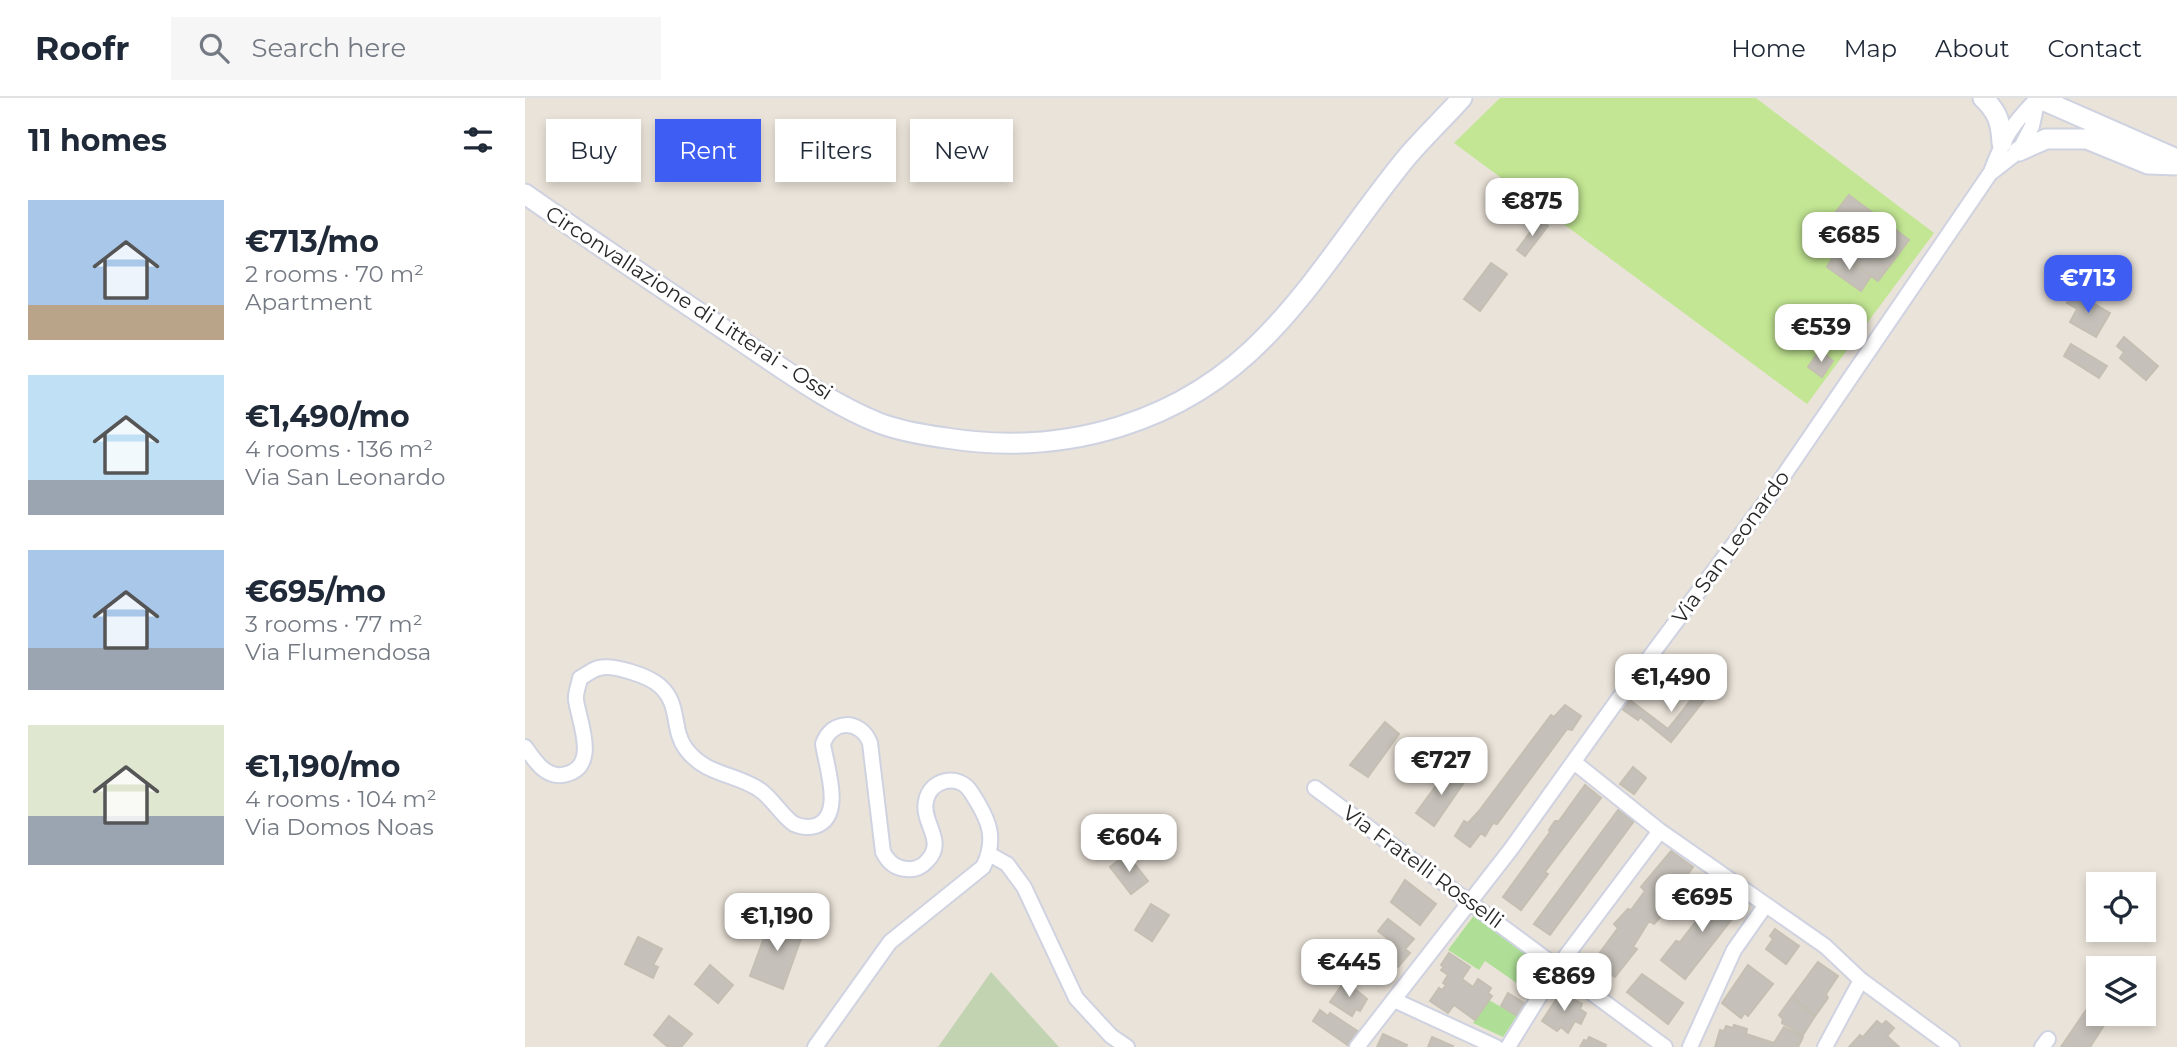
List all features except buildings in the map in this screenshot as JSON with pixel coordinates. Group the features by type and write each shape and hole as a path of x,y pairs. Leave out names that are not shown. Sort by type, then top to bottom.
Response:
{"street":[{"name":"Circonvallazione di Litterai - Ossi","path":"525,194 813,388 878,422 917,433 970,442 1016,444 1069,440 1137,422 1189,397 1223,374 1267,335 1327,264 1407,157 1462,98"},
{"path":"1983,98 1994,107 2010,147 2046,139 2087,139 2148,164 2177,165"},
{"path":"2038,98 2177,159"},
{"name":"Via San Leonardo","path":"1357,1047 1438,946 1769,497 2010,147 2014,123 2038,98"},
{"path":"525,747 538,767 552,774 563,775 575,769 583,760 586,743 575,697 580,678 600,667 631,671 659,685 674,704 684,747 714,772 759,789 796,825 811,827 823,823 829,816 832,800 823,744 832,729 847,724 860,729 870,743 883,852 890,863 907,869 923,865 929,860 936,845 926,814 926,799 933,787 950,780 962,783 971,792 991,830 989,854 983,867 890,942 815,1047"},
{"path":"1574,762 1660,831 1825,947 1861,980 1952,1047"},
{"name":"Via Fratelli Rosselli","path":"1315,788 1665,1047"},
{"path":"1508,1047 1557,968 1660,831"},
{"path":"989,854 1007,864 1024,887 1076,999 1111,1036 1127,1047"},
{"path":"1690,1047 1734,950 1765,906"},
{"path":"1825,1047 1861,980"},
{"path":"1394,1000 1496,1047"}],"green space":[{"path":"1500,98 1756,98 1934,233 1807,404 1454,143"},
{"path":"1475,914 1546,968 1531,993 1485,961 1479,970 1448,950"},
{"path":"991,972 1059,1047 938,1047"},
{"path":"1489,1000 1517,1016 1503,1037 1473,1023"}]}
